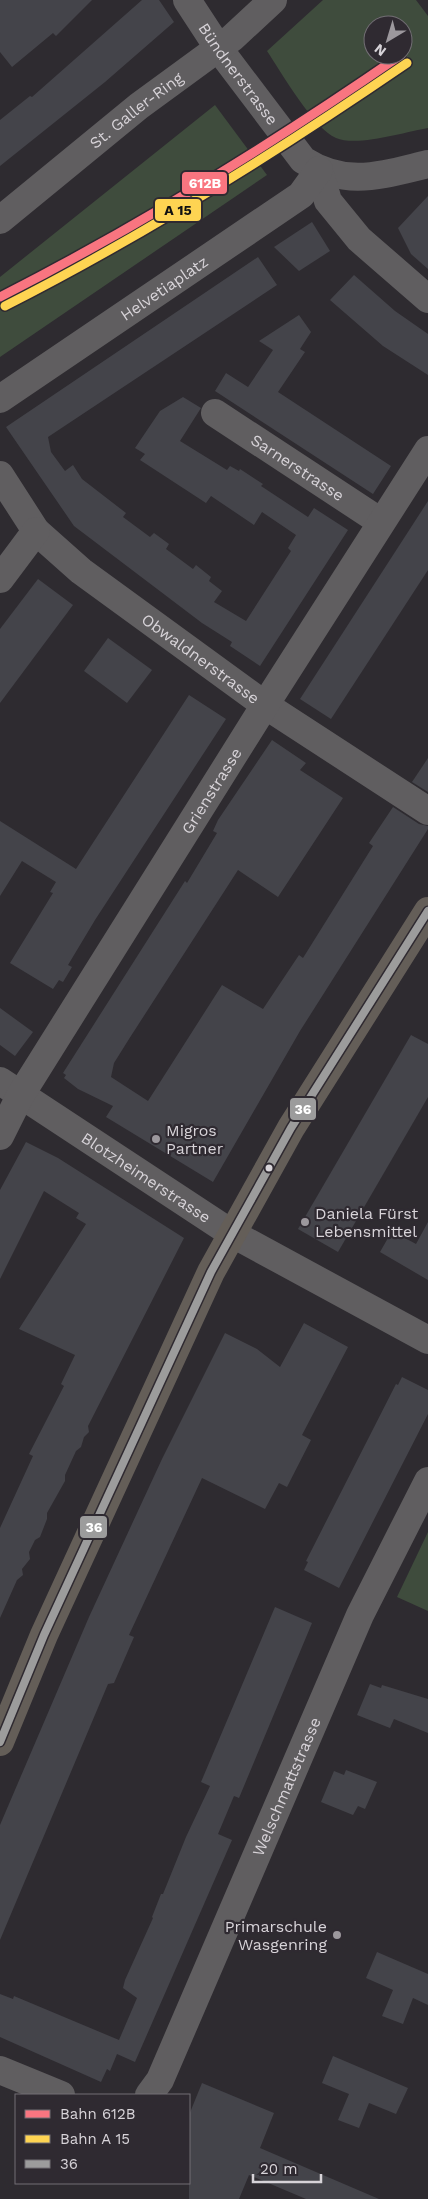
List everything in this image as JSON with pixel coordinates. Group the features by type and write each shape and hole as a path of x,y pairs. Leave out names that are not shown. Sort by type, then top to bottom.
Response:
{"main road":[{"path":"0,1742 44,1635 211,1272 322,1077 428,910"}],"street":[{"name":"Bündnerstrasse","path":"187,0 219,49 303,160 319,170"},
{"name":"St. Galler-Ring","path":"0,220 138,106 219,49 273,0"},
{"path":"319,170 350,178 366,177 428,164"},
{"path":"319,170 328,201 359,239 428,299"},
{"name":"Helvetiaplatz","path":"0,399 302,195 319,170"},
{"name":"Sarnerstrasse","path":"215,413 381,522"},
{"name":"Grienstrasse","path":"0,1136 10,1089 265,705 428,450"},
{"name":"Obwaldnerstrasse","path":"0,475 36,531 81,571 265,705 428,812"},
{"path":"0,579 36,531"},
{"name":"Blotzheimerstrasse","path":"10,1089 232,1233 428,1340"},
{"name":"Welschmattstrasse","path":"150,2094 164,2072 360,1615 428,1481"},
{"path":"0,2070 59,2094"}],"green space":[{"path":"323,0 416,0 428,16 428,128 368,140 356,141 336,138 327,133 318,124 267,51"},
{"path":"215,105 267,175 0,357 0,277"},
{"path":"428,1532 428,1611 397,1597"}],"building":[{"path":"0,0 92,0 56,36 53,33 12,67 0,52"},
{"path":"142,0 159,0 174,22 105,82 0,166 0,120 30,96 32,97"},
{"path":"428,196 428,269 411,254 398,228"},
{"path":"312,222 330,251 299,271 274,247"},
{"path":"258,257 277,285 48,437 51,452 65,471 73,465 82,479 126,513 123,517 150,537 154,533 169,544 166,549 193,569 196,565 211,577 209,581 222,591 214,602 246,621 291,551 288,548 296,535 262,512 254,525 211,496 206,503 140,460 145,454 135,448 160,411 183,397 201,408 180,441 227,470 230,466 239,471 240,469 263,484 261,486 308,517 314,508 348,530 260,666 230,646 232,642 202,623 74,526 6,427"},
{"path":"354,275 395,311 428,334 428,375 383,346 330,300"},
{"path":"299,315 311,332 300,349 305,352 278,392 391,466 373,494 215,391 226,373 248,387 273,350 259,341"},
{"path":"428,501 428,570 331,719 300,699"},
{"path":"38,579 73,605 0,703 0,629"},
{"path":"108,638 152,670 127,703 84,671"},
{"path":"189,695 226,719 95,920 68,965 72,967 63,982 59,980 53,989 10,963 53,893 50,892 56,882 22,861 0,896 0,821 76,869"},
{"path":"272,740 306,763 300,770 343,798 278,897 238,870 129,1039 114,1063 111,1077 148,1101 222,985 263,1009 299,955 303,958 373,846 369,843 393,807 419,824 428,826 428,829 300,1031 213,1182 106,1117 113,1106 78,1089 64,1078 66,1075 63,1073 185,881 187,883 217,833 213,831 218,820"},
{"path":"428,758 428,792 412,782"},
{"path":"0,1008 33,1032 15,1056 0,1045"},
{"path":"411,1035 428,1044 428,1097 338,1252 298,1229"},
{"path":"26,1142 58,1158 184,1238 88,1426 89,1432 84,1437 81,1447 76,1451 65,1475 65,1481 47,1513 47,1519 40,1537 35,1540 29,1552 30,1559 22,1569 23,1575 17,1580 0,1618 0,1528 33,1456 29,1454 64,1386 61,1384 75,1355 19,1329 86,1224 76,1218 79,1213 44,1191 0,1279 0,1190"},
{"path":"428,1222 428,1280 380,1252 392,1231 416,1244"},
{"path":"304,1323 348,1347 302,1435 311,1440 287,1487 279,1483 265,1509 202,1478 129,1635 134,1637 114,1683 108,1684 0,1940 0,1825 89,1617 162,1459 225,1333 257,1349 280,1367"},
{"path":"402,1377 428,1390 428,1414 339,1588 304,1570 308,1562 306,1561 396,1384 398,1385"},
{"path":"275,1607 312,1623 239,1798 234,1796 218,1834 232,1840 135,2062 117,2054 110,2071 107,2069 101,2082 0,2037 0,1994 13,1999 14,1996 119,2040 137,1998 123,1988 125,1980 153,1918 161,1894 163,1894 186,1837 210,1786 201,1782"},
{"path":"370,1684 381,1688 382,1685 428,1699 428,1733 394,1719 390,1728 357,1715"},
{"path":"346,1770 377,1782 365,1809 358,1806 353,1815 321,1802 334,1771 344,1775"},
{"path":"377,1952 428,1974 428,2005 413,1998 403,2024 382,2016 393,1990 366,1978"},
{"path":"333,2056 408,2088 396,2114 369,2103 359,2128 338,2120 349,2094 322,2083"},
{"path":"202,2083 274,2113 260,2148 379,2199 306,2199 249,2175 239,2199 189,2199 190,2113"}],"rail line":[{"name":"612B","path":"0,297 104,242 205,183 386,65"}],"transit line":[{"path":"5,306 109,251 210,191 309,129 404,65"},
{"name":"36","path":"0,1742 44,1635 211,1272 291,1128 428,911"}],"place":[{"name":"Migros Partner","path":"156,1139"},
{"name":"Daniela Fürst Lebensmittel","path":"305,1222"},
{"name":"Primarschule Wasgenring","path":"337,1935"}]}
